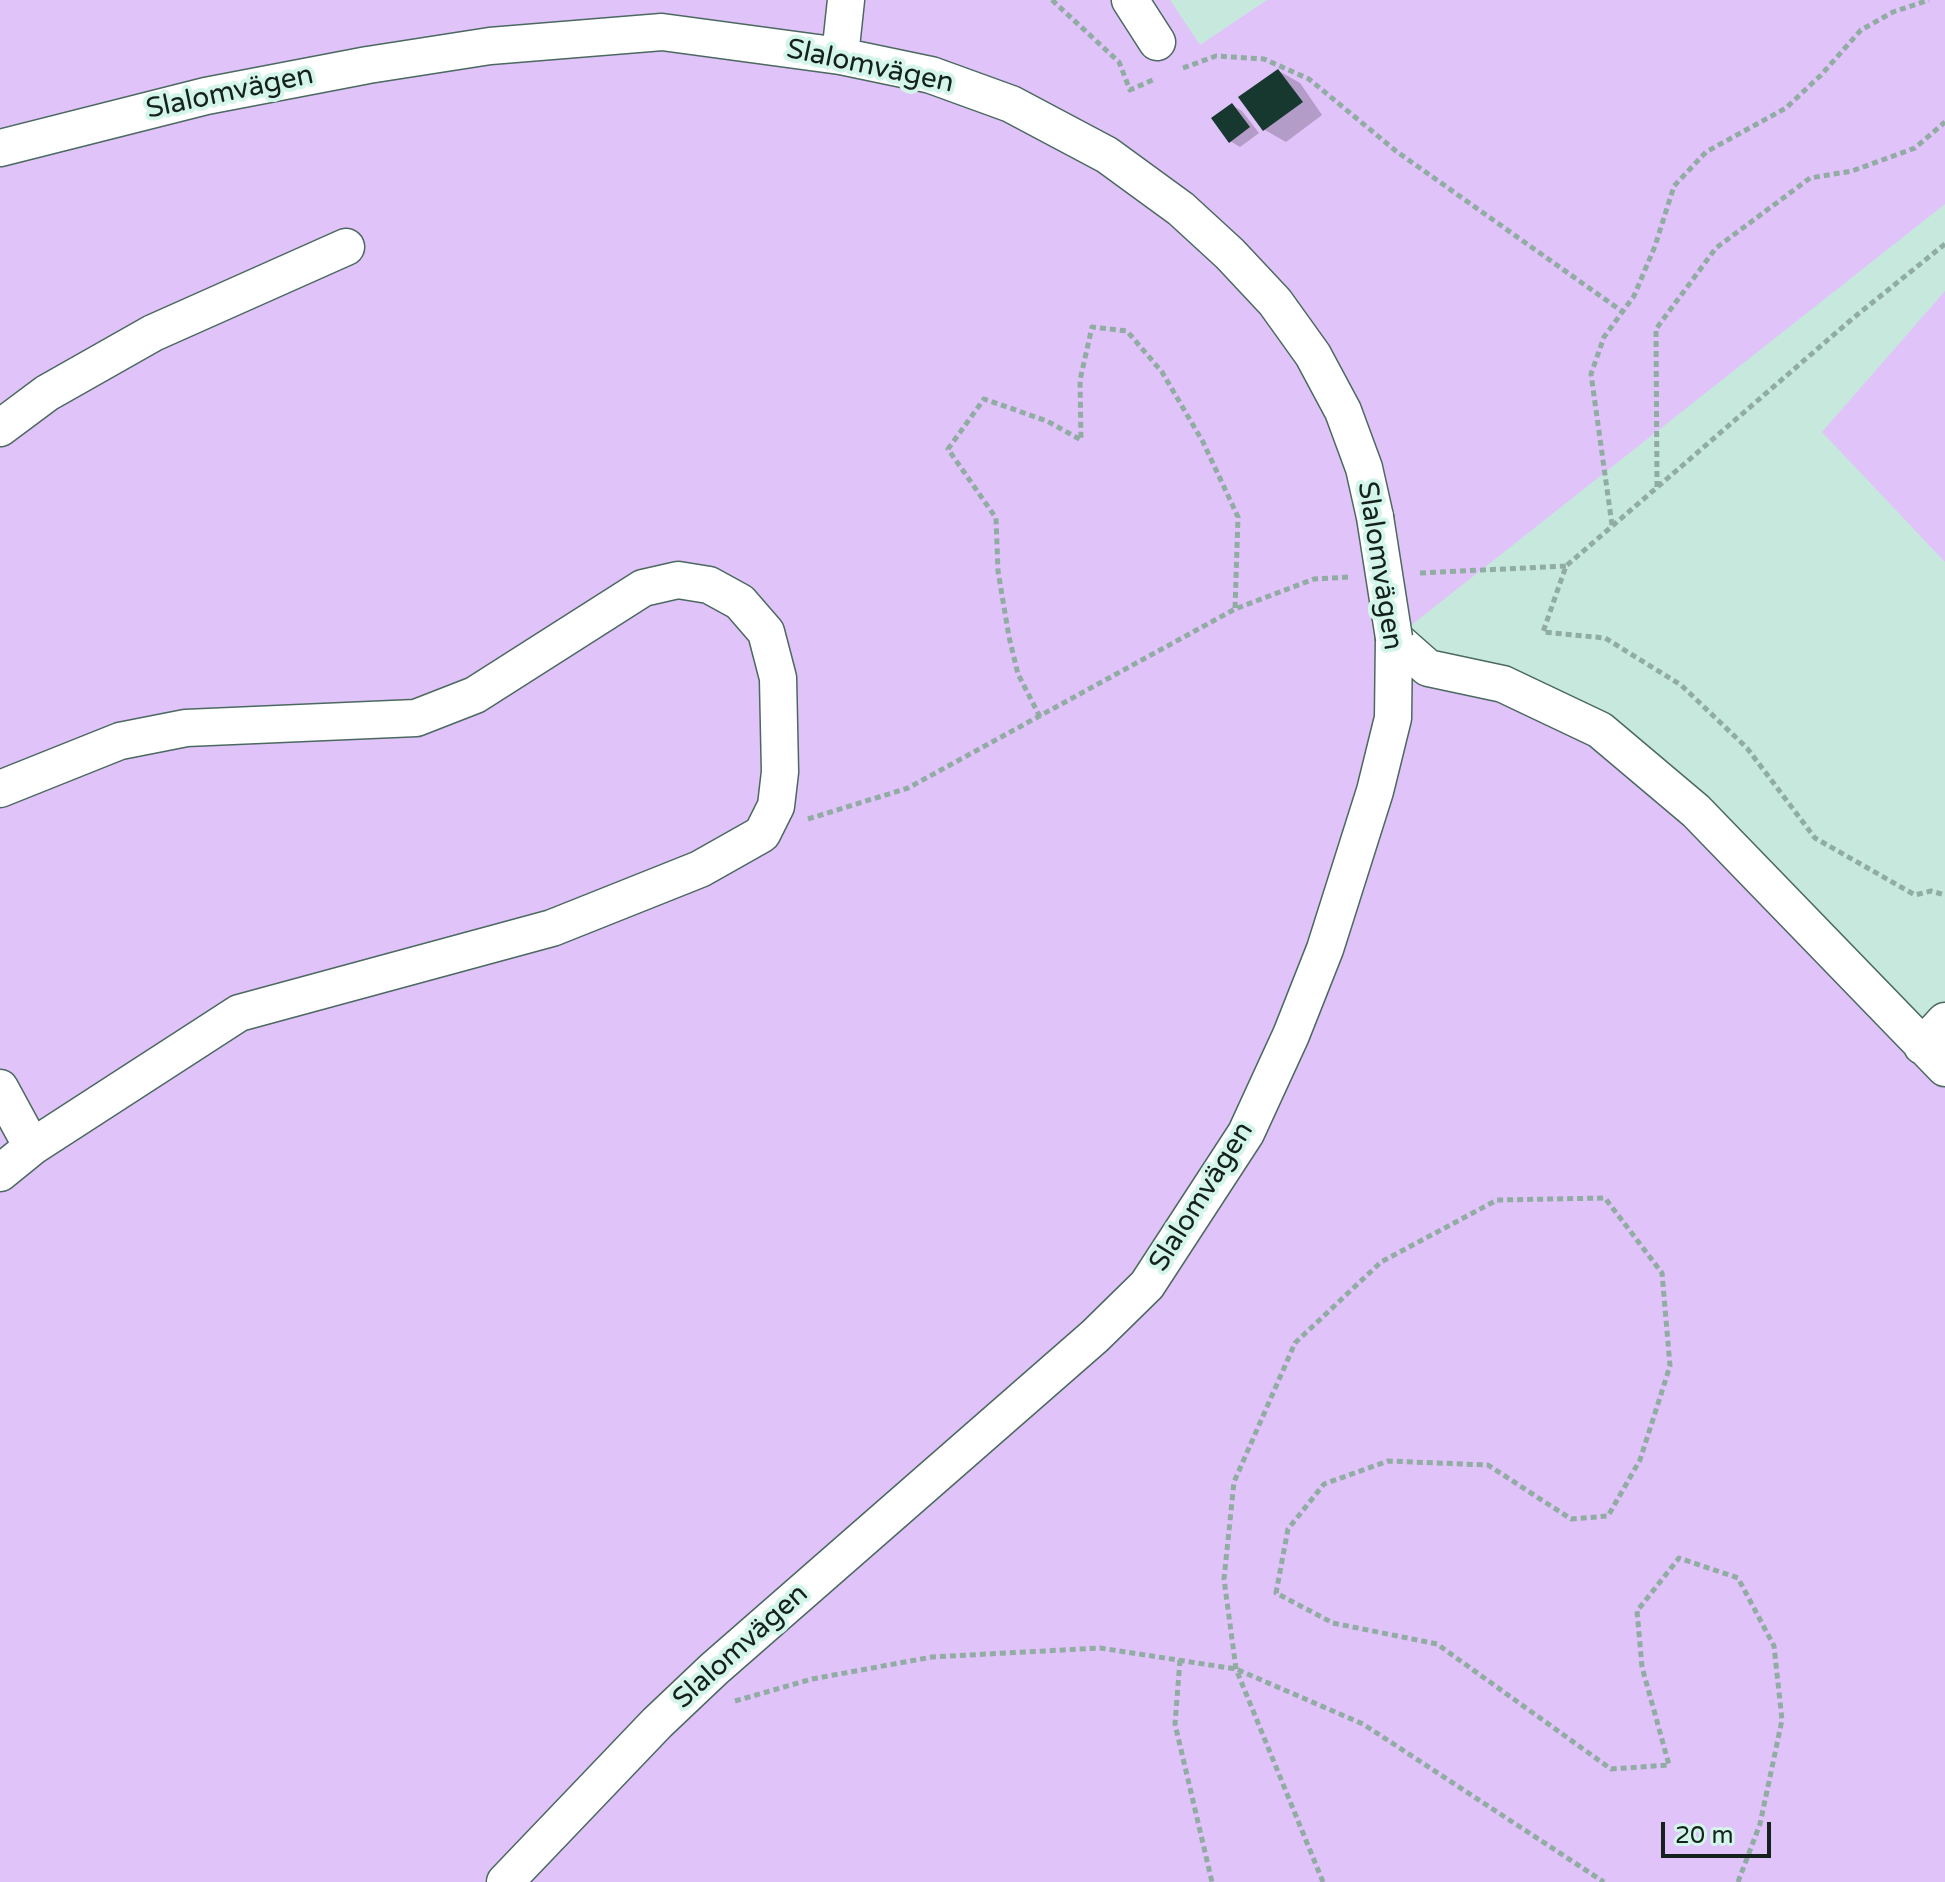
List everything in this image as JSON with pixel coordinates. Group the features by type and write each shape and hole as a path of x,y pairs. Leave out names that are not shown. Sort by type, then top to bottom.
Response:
{"street":[{"path":"840,56 846,0"},
{"path":"1130,0 1166,62"},
{"name":"Slalomvägen","path":"0,148 206,96 368,65 490,46 662,32 840,56 931,75 1011,104 1107,155 1181,209 1275,302 1313,355 1343,411 1364,468 1394,638 1393,718 1375,791 1325,949 1291,1035 1246,1133 1147,1285 1095,1336 714,1669 657,1723 505,1882"},
{"path":"0,428 47,393 153,333 346,247"},
{"path":"0,789 120,741 186,728 416,718 475,695 643,588 678,580 709,585 740,602 766,632 778,678 780,772 776,806 762,834 700,869 552,928 239,1013 32,1147 0,1173"},
{"path":"1394,638 1428,668 1503,684 1600,730 1696,811 1816,932 1937,1045"},
{"path":"0,1088 32,1147"}],"path":[{"path":"1052,0 1119,62 1130,90 1166,62 1216,56 1264,59 1309,79 1396,151 1623,312"},
{"path":"1612,526 1591,374 1604,337 1634,296 1655,246 1674,186 1706,152 1786,108 1861,30 1893,12 1929,0"},
{"path":"1657,487 1656,329 1716,248 1810,178 1852,171 1915,148 1945,122"},
{"path":"1945,244 1852,319 1566,566 1543,632 1605,638 1681,685 1747,748 1815,838 1915,895 1931,891 1945,895"},
{"path":"1040,717 1018,674 1009,637 998,571 996,518 948,449 984,399 1047,421 1081,440 1080,380 1092,327 1127,331 1162,372 1203,442 1238,517 1235,609"},
{"path":"1412,574 1566,566"},
{"path":"762,834 908,788 1235,609 1314,579 1356,577"},
{"path":"1323,1882 1236,1669 1224,1579 1234,1482 1295,1343 1381,1262 1497,1200 1605,1198 1662,1273 1670,1366 1640,1460 1608,1516 1571,1519 1488,1465 1388,1461 1324,1484 1288,1529 1276,1593 1333,1623 1437,1644 1611,1769 1669,1765 1642,1667 1637,1611 1679,1558 1738,1578 1774,1646 1782,1720 1760,1824 1738,1882"},
{"path":"727,1703 812,1679 932,1657 1100,1648 1236,1669 1363,1724 1604,1882"},
{"path":"1180,1660 1175,1724 1212,1882"}],"shaded area":[{"path":"0,0 1170,0 1200,45 1267,0 1945,0 1945,204 1395,638 1600,730 1945,1068 1945,1882 0,1882"},
{"path":"1945,291 1945,562 1822,432"}],"building":[{"path":"1278,69 1303,102 1263,131 1238,97"},
{"path":"1232,103 1250,127 1229,143 1211,118"}]}
